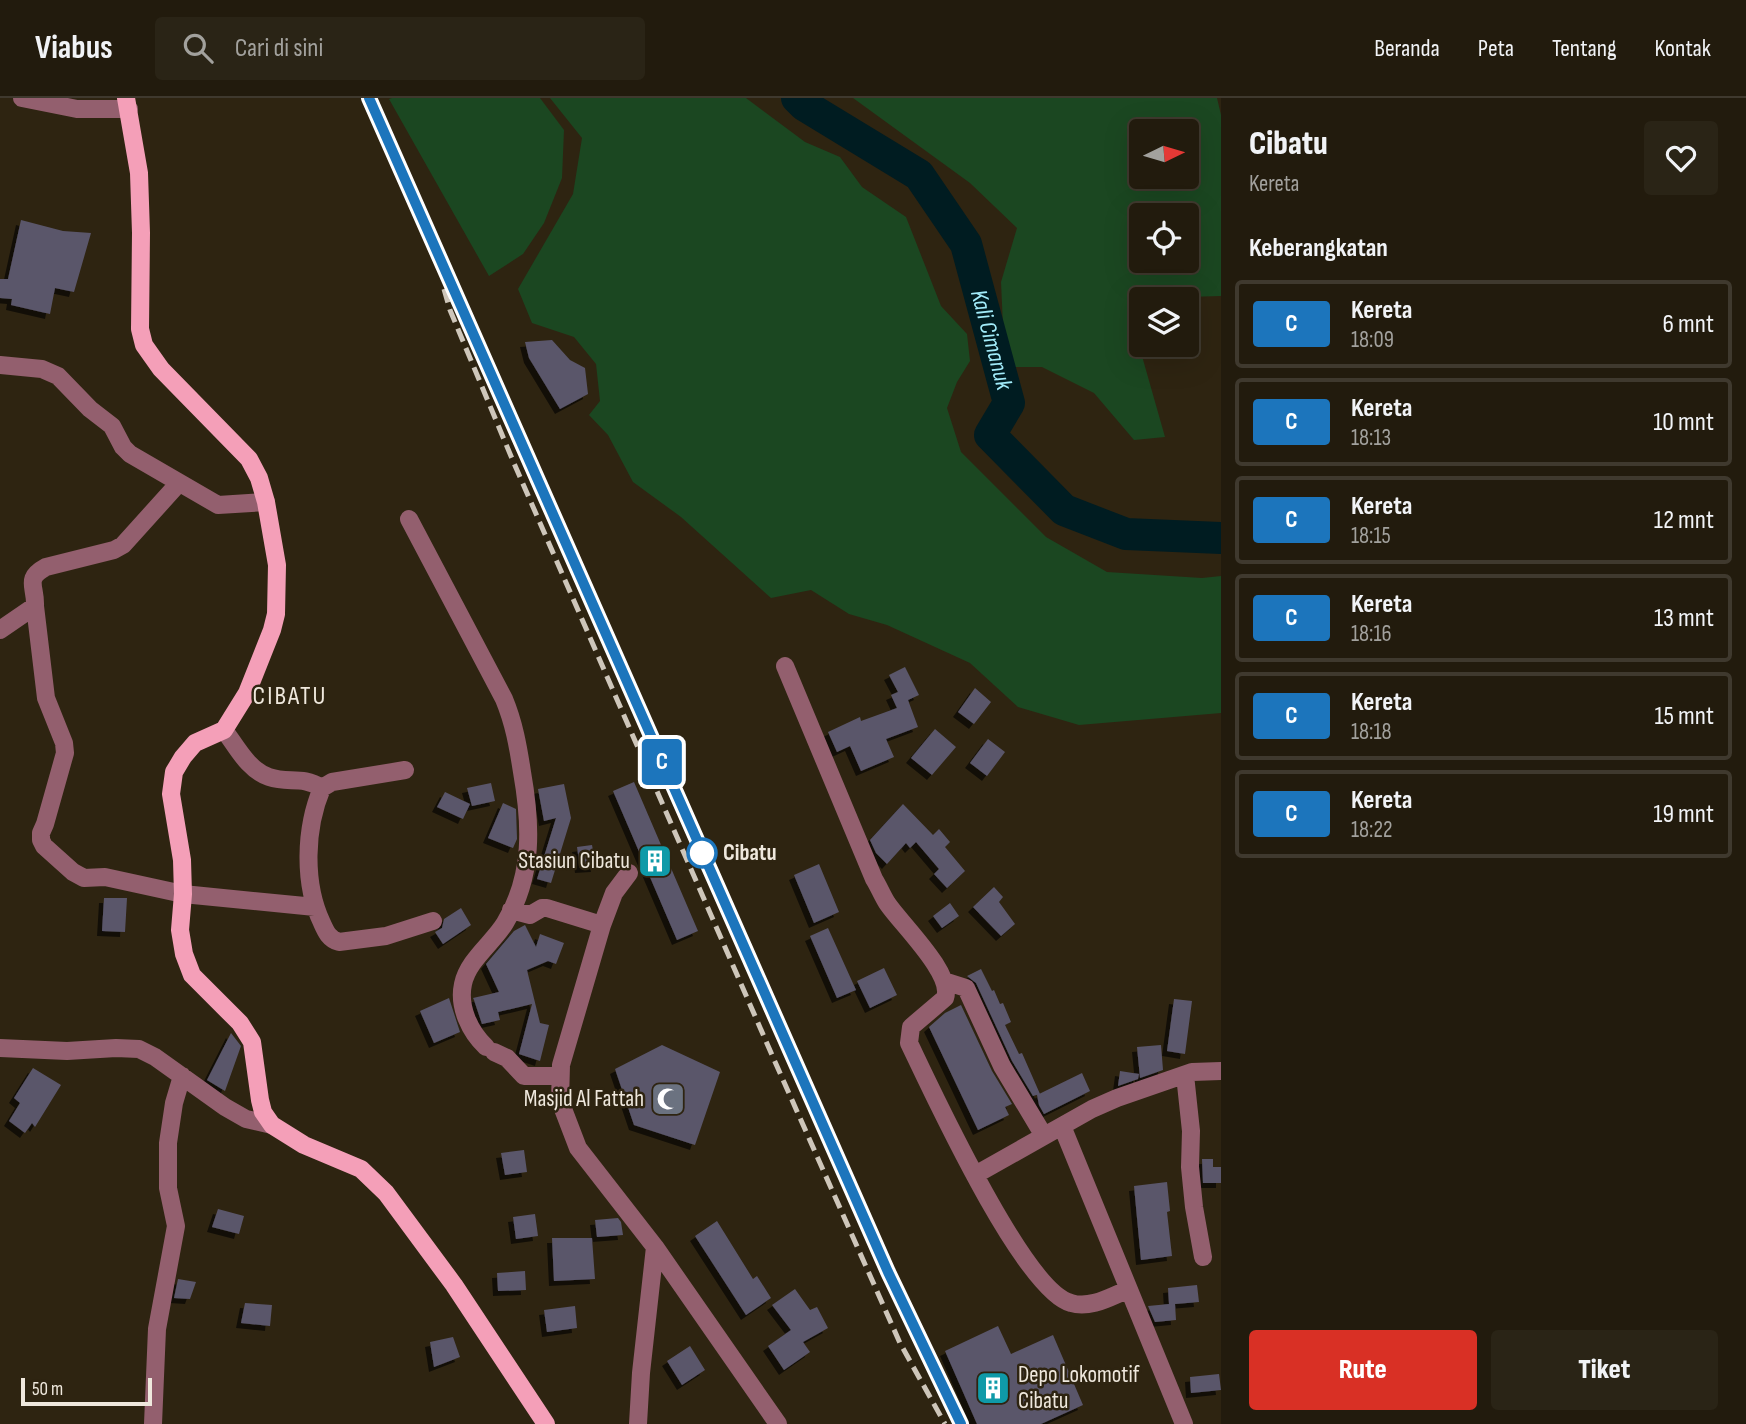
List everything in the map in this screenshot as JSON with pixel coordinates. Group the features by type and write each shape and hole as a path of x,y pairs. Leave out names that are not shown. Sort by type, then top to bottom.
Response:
{"main road":[{"path":"128,104 139,173 140,329 144,345 161,369 249,459 259,478 266,502 277,565 276,614 247,693 224,730 195,743 174,772 171,793 182,860 180,930 184,954 192,975 240,1023 252,1042 260,1100 263,1112 272,1125 304,1144 361,1170 386,1193 461,1296 546,1424"}],"street":[{"path":"22,98 77,109 128,104"},
{"path":"0,365 42,369 58,376 90,409 112,426 123,447 130,454 218,505 266,502"},
{"path":"178,484 123,545 114,550 46,567 33,577 46,698 65,752 41,832 41,840 73,872 84,878 106,877 183,894 315,907"},
{"path":"409,519 512,718 530,816 530,838 518,897 505,922 468,971 462,987 466,1016 477,1038 507,1059 524,1076 559,1076"},
{"path":"0,631 35,606"},
{"path":"785,666 886,901 933,960 944,981 947,991 944,998 911,1027 909,1043 975,1175 997,1214 1041,1280 1060,1299 1082,1305 1097,1303 1128,1290"},
{"path":"224,730 249,765 259,772 282,779 309,780 322,788"},
{"path":"405,770 332,782 322,788 313,818 310,886 315,907 328,934 339,942 386,936 433,921"},
{"path":"629,873 614,893 602,925 559,1076 560,1101 578,1148 655,1247 778,1424"},
{"path":"511,910 530,915 547,908 602,925"},
{"path":"944,981 965,988 1002,1066 1044,1136"},
{"path":"0,1048 67,1051 139,1049 246,1119 272,1125"},
{"path":"975,1175 1117,1098 1199,1071 1221,1071"},
{"path":"1185,1075 1191,1131 1190,1167 1203,1257"},
{"path":"153,1424 157,1329 176,1226 168,1188 168,1143 174,1103 182,1076"},
{"path":"1062,1126 1184,1424"},
{"path":"638,1424 655,1247"}],"green space":[{"path":"540,98 564,130 562,178 544,223 523,254 489,276 389,99"},
{"path":"550,98 746,98 805,142 840,157 862,187 906,217 941,306 967,334 970,361 957,382 947,408 961,452 1046,537 1107,572 1202,578 1221,576 1221,713 1079,725 1018,707 970,663 887,625 849,614 811,590 771,598 681,517 633,482 608,435 589,415 600,401 596,364 574,337 532,323 518,289 573,194 582,138"},
{"path":"853,98 1217,98 1221,115 1221,296 1199,297 1199,287 1129,287 1129,357 1142,357 1165,437 1134,440 1094,393 1042,367 995,367 1003,326 1001,282 1017,228 970,183"}],"building":[{"path":"21,220 63,231 91,233 74,292 55,288 50,314 11,305 12,299 0,298 0,279 8,279"},
{"path":"552,340 570,360 585,368 588,394 560,409 529,358 525,342"},
{"path":"905,667 919,695 908,700 918,727 886,739 894,757 861,771 850,746 837,752 828,732 860,717 861,721 897,708 891,695 898,692 889,675"},
{"path":"975,688 991,702 974,724 958,712"},
{"path":"935,729 956,747 932,775 911,758"},
{"path":"988,739 1005,752 987,776 970,763"},
{"name":"Stasiun Cibatu","path":"634,782 698,931 677,940 613,791"},
{"path":"491,783 495,801 472,806 467,788"},
{"path":"564,784 571,818 551,883 537,879 556,818 544,821 538,789"},
{"path":"445,792 470,804 463,819 437,807"},
{"path":"503,803 516,809 517,839 513,848 488,838"},
{"path":"903,804 933,835 939,829 950,842 945,847 965,871 947,888 934,874 939,869 916,842 910,848 906,843 887,864 876,853 870,840"},
{"path":"592,845 596,867 580,868 577,847"},
{"path":"819,864 839,912 814,923 794,875"},
{"path":"994,887 1003,897 999,902 1015,924 1001,936 973,907"},
{"path":"104,898 127,898 125,932 102,931"},
{"path":"950,903 959,916 942,928 933,916"},
{"path":"461,908 471,925 443,944 435,932 442,928 444,919"},
{"path":"525,925 536,947 540,934 564,943 556,964 548,961 527,970 540,1023 549,1025 540,1061 519,1054 532,1004 498,1012 500,1020 482,1024 473,998 499,992 486,964 514,931"},
{"path":"828,928 856,990 837,998 810,936"},
{"path":"884,968 897,995 870,1008 857,981"},
{"path":"981,969 1000,1004 1003,1003 1011,1022 1005,1025 1019,1054 1022,1053 1040,1094 1033,1096 1012,1061 976,983 967,976"},
{"path":"449,998 460,1032 434,1043 420,1011"},
{"path":"1174,999 1192,1001 1185,1054 1167,1051"},
{"path":"961,1005 992,1071 1012,1104 1005,1107 1009,1115 978,1130 929,1027 945,1013"},
{"path":"231,1033 241,1046 225,1091 207,1080"},
{"name":"Masjid Al Fattah","path":"662,1045 720,1072 695,1145 634,1125 615,1069"},
{"path":"1161,1045 1163,1070 1140,1078 1137,1047"},
{"path":"33,1068 61,1085 35,1127 32,1123 25,1133 9,1121 20,1103 14,1098"},
{"path":"1120,1071 1139,1074 1138,1079 1118,1086"},
{"path":"1082,1073 1090,1091 1044,1114 1037,1095"},
{"path":"524,1150 527,1172 505,1175 501,1153"},
{"path":"1202,1159 1213,1159 1213,1167 1221,1167 1221,1183 1203,1183"},
{"path":"1167,1182 1172,1256 1141,1260 1134,1186"},
{"path":"218,1209 244,1216 239,1234 212,1227"},
{"path":"535,1214 538,1236 516,1239 513,1217"},
{"path":"618,1218 623,1235 597,1237 595,1220"},
{"path":"717,1221 753,1279 757,1276 771,1298 746,1315 695,1236"},
{"path":"552,1238 592,1238 595,1279 554,1281"},
{"path":"525,1271 526,1290 498,1291 497,1273"},
{"path":"178,1279 196,1282 190,1299 174,1298"},
{"path":"1197,1285 1199,1302 1175,1304 1176,1320 1155,1322 1148,1306 1169,1304 1168,1288"},
{"path":"795,1289 810,1310 817,1307 828,1328 803,1342 810,1352 784,1370 768,1346 791,1330 772,1305"},
{"path":"245,1303 272,1305 270,1326 241,1323"},
{"path":"575,1306 577,1328 547,1332 544,1310"},
{"name":"Depo Lokomotif Cibatu","path":"998,1326 1011,1354 1053,1335 1083,1405 1041,1424 977,1424 945,1351"},
{"path":"453,1337 460,1357 434,1367 430,1342"},
{"path":"690,1346 705,1370 682,1385 667,1361"},
{"path":"1219,1374 1221,1390 1191,1393 1190,1377"}],"waterway":[{"name":"Kali Cimanuk","path":"797,98 804,105 919,175 966,244 1009,403 990,435 1064,510 1126,534 1221,538"}],"railway":[{"path":"369,98 888,1272 961,1424"},
{"path":"444,289 450,310 513,461 772,1055 900,1343 945,1424"}],"train":[{"name":"C","path":"369,98 888,1272 961,1424"}],"place":[{"name":"Cibatu","path":"702,853"},
{"name":"Stasiun Cibatu","path":"655,861"},
{"name":"Masjid Al Fattah","path":"668,1099"},
{"name":"Depo Lokomotif Cibatu","path":"993,1388"}],"district":[{"name":"CIBATU","path":"290,696"}]}
